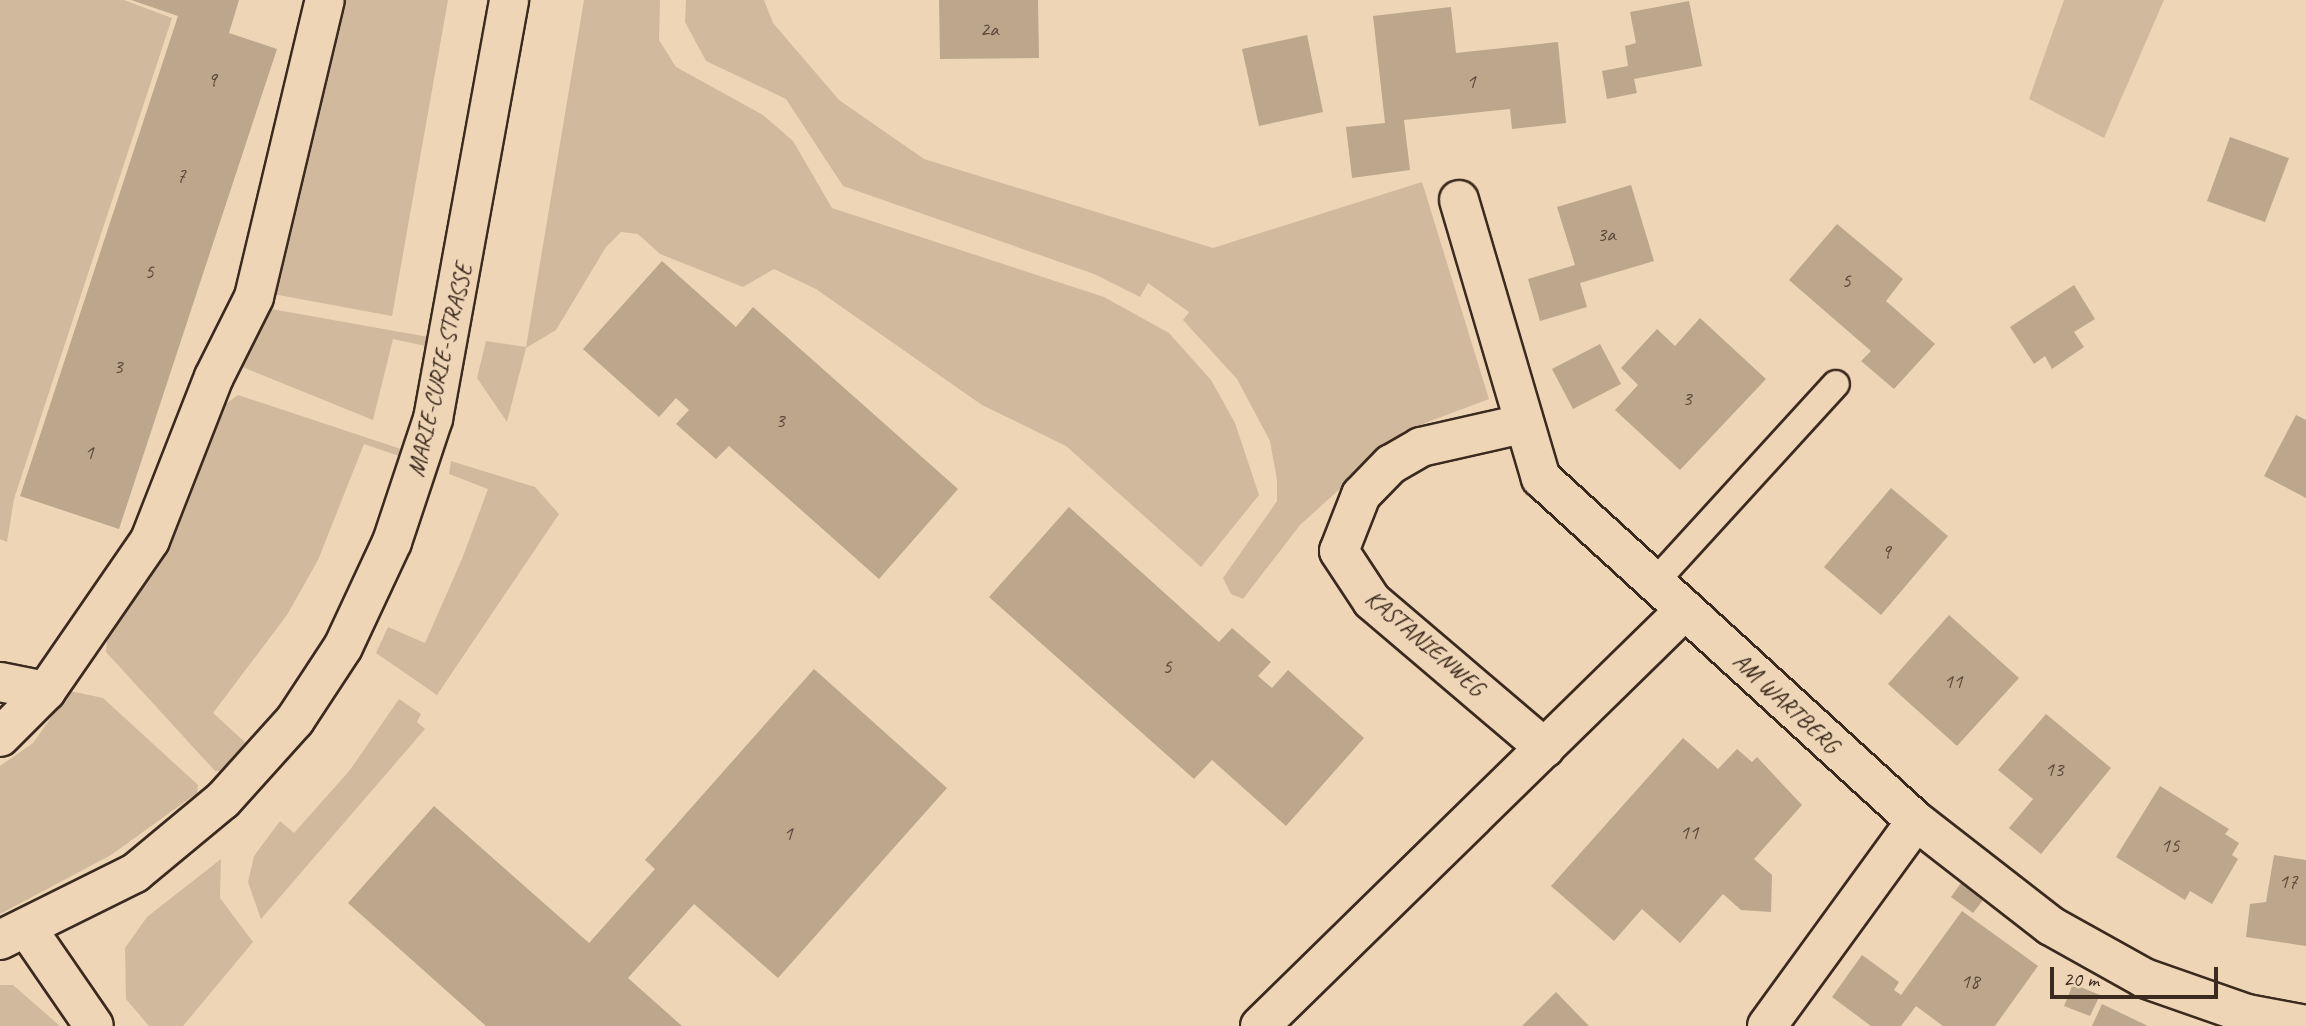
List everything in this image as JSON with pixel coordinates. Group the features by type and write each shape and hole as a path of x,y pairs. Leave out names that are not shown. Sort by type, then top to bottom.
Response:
{"street":[{"path":"0,737 46,691 150,540 214,377 254,297 325,0"},
{"name":"MARIE-CURIE-STRASSE","path":"14,935 135,873 223,800 295,720 343,647 422,464 453,336 509,0"},
{"name":"AM WARTBERG","path":"1459,200 1522,424 1541,478 1916,821 2051,926 2144,978 2247,1020 2306,1025"},
{"name":"KASTANIENWEG","path":"1522,424 1421,447 1391,464 1360,495 1339,551 1372,601 1545,748"},
{"path":"1259,1026 1685,610"},
{"path":"0,682 46,691"},
{"path":"1767,1026 1916,821"},
{"path":"14,935 94,1026"}],"lane":[{"path":"1655,582 1836,384"}],"shaded area":[{"path":"0,0 124,0 172,18 14,499 7,542 0,539"},
{"path":"335,0 448,0 392,316 262,292"},
{"path":"584,0 660,0 659,40 676,67 763,115 793,141 832,208 1104,297 1169,333 1211,380 1235,423 1259,495 1201,567 1066,446 982,405 816,289 774,269 743,287 660,254 638,234 621,232 606,247 556,330 526,348 507,422 477,378 486,341 526,347"},
{"path":"686,0 764,0 773,23 839,100 924,159 1213,248 1422,182 1489,399 1404,431 1300,525 1243,599 1231,594 1223,578 1277,501 1277,480 1270,441 1237,379 1183,320 1189,312 1148,283 1140,297 1094,274 843,186 786,99 706,61 685,22"},
{"path":"2064,0 2164,0 2104,138 2029,99"},
{"path":"260,307 434,338 430,347 393,339 373,420 235,364"},
{"path":"238,395 401,449 399,456 364,444 318,560 287,615 213,713 247,744 223,771 215,771 106,652 108,631 181,514 217,410"},
{"path":"451,461 535,487 559,514 437,695 376,653 388,627 425,643 462,559 488,489 449,474"},
{"path":"70,691 103,698 198,785 197,793 111,855 0,914 0,766 33,743"},
{"path":"399,699 421,714 417,722 425,729 261,919 248,882 254,856 280,821 294,833 350,770"},
{"path":"221,859 220,898 253,942 183,1026 149,1026 126,999 125,948 147,917"},
{"path":"0,985 13,985 60,1026 0,1026"}],"building":[{"path":"131,0 239,0 229,33 277,49 119,529 20,496 178,16"},
{"path":"939,0 1038,0 1039,58 940,59"},
{"path":"1689,1 1702,66 1634,79 1637,93 1607,99 1602,71 1628,66 1625,46 1636,43 1630,12"},
{"path":"1451,7 1456,53 1558,42 1566,123 1512,129 1510,109 1404,120 1410,170 1352,178 1346,127 1385,123 1373,16"},
{"path":"1307,35 1323,112 1259,126 1242,49"},
{"path":"2230,137 2289,158 2265,222 2207,201"},
{"path":"1631,185 1654,261 1580,283 1587,307 1540,321 1528,279 1575,265 1557,207"},
{"path":"1837,224 1903,279 1886,301 1935,344 1894,389 1861,361 1871,351 1789,280"},
{"path":"662,261 736,327 753,307 958,489 879,579 729,446 716,459 676,424 689,410 676,398 659,417 583,349"},
{"path":"2074,285 2095,319 2074,332 2084,347 2052,369 2045,356 2034,364 2010,327"},
{"path":"1700,318 1766,379 1680,470 1615,410 1638,385 1621,368 1657,329 1675,346"},
{"path":"1600,344 1621,384 1573,409 1552,369"},
{"path":"2296,415 2306,420 2306,498 2264,476"},
{"path":"1891,488 1948,536 1881,615 1824,567"},
{"path":"1069,507 1219,642 1232,628 1271,662 1258,676 1272,688 1288,670 1364,738 1286,826 1212,760 1194,779 989,597"},
{"path":"1949,615 2019,678 1957,746 1888,684"},
{"path":"814,669 947,788 778,978 694,904 628,978 682,1026 486,1026 348,903 434,806 589,943 655,869 645,860"},
{"path":"2046,714 2111,768 2041,854 2009,828 2033,799 1998,770"},
{"path":"1683,738 1718,769 1737,749 1752,762 1757,757 1802,805 1754,859 1772,875 1771,912 1741,910 1723,894 1680,943 1642,909 1614,941 1551,886"},
{"path":"2160,786 2229,829 2225,834 2239,843 2232,855 2238,859 2212,904 2190,891 2185,900 2116,857"},
{"path":"2274,855 2306,860 2306,946 2246,937 2250,904 2266,902"},
{"path":"1961,883 1983,900 1973,913 1951,897"},
{"path":"1962,911 2038,966 1995,1026 1943,1026 1916,1006 1901,1026 1871,1026 1832,997 1862,955 1899,982 1894,990 1901,995"},
{"path":"2073,984 2100,995 2090,1016 2064,1006"},
{"path":"1556,992 1589,1026 1522,1026"},
{"path":"2102,1004 2148,1026 2092,1026"}]}
